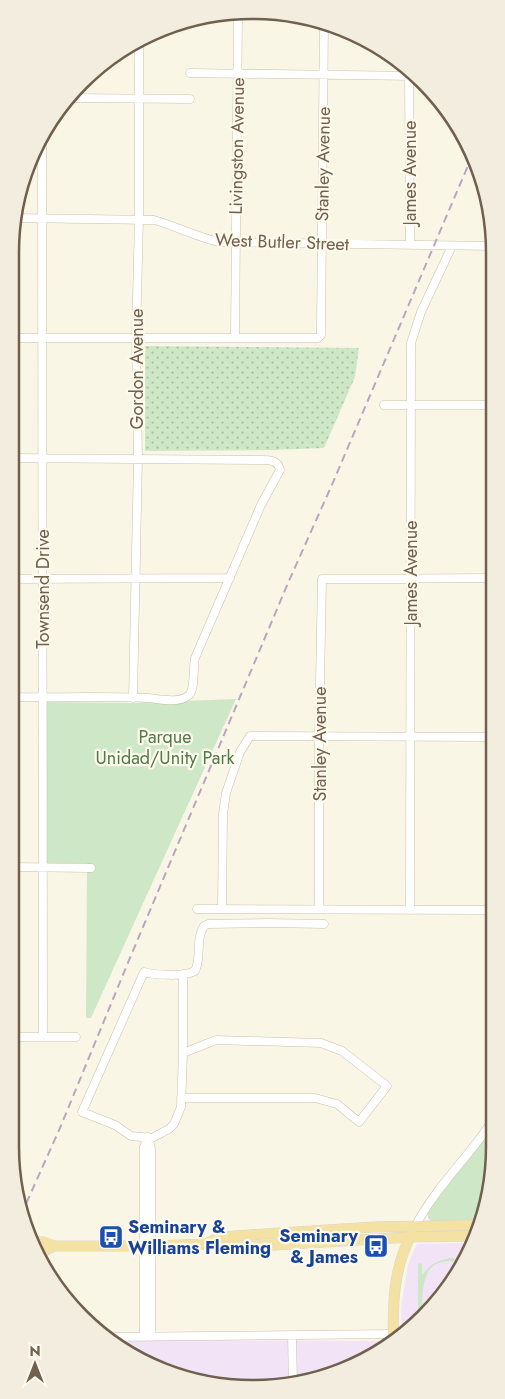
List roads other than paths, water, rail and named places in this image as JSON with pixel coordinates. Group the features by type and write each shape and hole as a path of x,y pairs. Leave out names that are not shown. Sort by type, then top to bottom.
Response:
{"main road":[{"path":"206,1244 220,1238 416,1225 473,1225"},
{"path":"393,1333 394,1290 397,1271 416,1225"},
{"path":"40,1242 54,1246 206,1244 222,1248 410,1237 468,1236"},
{"path":"44,1251 54,1246"}],"street":[{"name":"Livingston Avenue","path":"235,338 238,19"},
{"name":"Stanley Avenue","path":"235,338 312,339 318,338 321,335 324,30"},
{"name":"Gordon Avenue","path":"134,698 138,459 136,338 139,219 139,48"},
{"path":"190,73 404,74"},
{"name":"James Avenue","path":"410,246 412,81"},
{"path":"77,98 190,99"},
{"name":"Townsend Drive","path":"42,151 44,579 43,1037"},
{"name":"West Butler Street","path":"22,218 154,220 219,242 486,246"},
{"name":"James Avenue","path":"410,910 411,343 414,328 452,246"},
{"path":"19,338 235,338"},
{"path":"384,405 486,405"},
{"path":"19,458 258,460 274,461 279,465 280,470 261,505 195,658 192,678 193,687 190,695 175,699 19,697"},
{"path":"19,578 230,578"},
{"path":"411,578 486,578"},
{"name":"Stanley Avenue","path":"319,909 319,736 322,579 411,578"},
{"path":"222,909 223,814 226,793 240,752 250,736 486,737"},
{"path":"19,867 91,868"},
{"path":"197,909 486,910"},
{"path":"184,974 181,1098 174,1124 152,1138 131,1136 115,1125 82,1112 144,972 152,974 192,973 197,966 199,936 204,926 208,924 324,924"},
{"path":"19,1037 76,1037"},
{"path":"181,1098 315,1098 336,1104 359,1122 388,1086 342,1051 321,1043 216,1040 183,1053"},
{"path":"416,1225 432,1197 486,1129"},
{"path":"148,1137 151,1149 147,1206 148,1337"},
{"path":"117,1337 292,1335 387,1338"},
{"path":"292,1335 293,1377"}],"railway":[{"path":"26,1204 60,1128 288,583 469,164"}],"place":[{"name":"Seminary & Williams Fleming","path":"111,1237"},
{"name":"Seminary & James","path":"376,1246"}],"park label":[{"name":"Parque Unidad/Unity Park","path":"165,748"}]}
